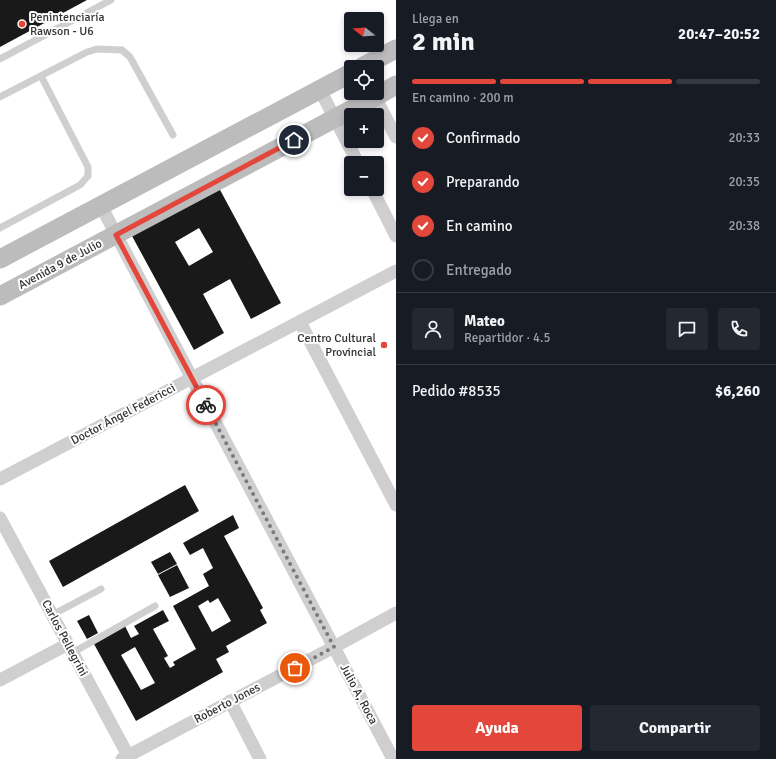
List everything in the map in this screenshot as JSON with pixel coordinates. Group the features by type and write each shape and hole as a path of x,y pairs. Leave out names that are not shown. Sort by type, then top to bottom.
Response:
{"main road":[{"path":"375,60 396,49"},
{"path":"0,259 344,77"},
{"name":"Avenida 9 de Julio","path":"384,90 396,85"},
{"name":"Avenida 9 de Julio","path":"0,296 335,118 366,100"}],"street":[{"path":"320,90 354,156"},
{"path":"377,100 396,137"},
{"path":"376,196 396,236"},
{"name":"Julio A, Roca","path":"100,206 393,759"},
{"name":"Doctor Ángel Federicci","path":"0,479 396,272"},
{"path":"300,322 396,506"},
{"name":"Carlos Pellegrini","path":"0,518 127,758"},
{"name":"Roberto Jones","path":"127,758 396,613"},
{"path":"0,680 70,649"},
{"path":"230,702 260,759"}],"lane":[{"path":"0,59 111,0"},
{"path":"0,97 87,52 97,49 122,50 130,57 173,135"},
{"path":"0,228 80,185 88,176 88,167 41,76"},
{"path":"52,615 101,589"},
{"path":"70,649 155,606"}],"building":[{"name":"Penintenciaría Rawson - U6","path":"0,0 87,0 0,47"},
{"path":"219,188 281,303 251,319 230,279 203,294 224,333 194,350 132,236","holes":["199,228 213,252 189,266 175,242"]},
{"path":"185,485 199,511 63,587 49,561"},
{"path":"233,515 239,528 224,536 263,608 260,610 267,623 226,646 229,652 216,659 223,672 136,721 94,644 125,626 131,638 139,634 134,626 163,610 169,621 153,629 168,656 164,658 170,668 175,665 173,662 196,649 173,606 209,586 203,574 213,568 203,548 190,555 183,543","holes":["218,598 231,621 212,632 198,606 208,600 210,603","135,647 155,683 141,690 121,655"]},
{"path":"170,552 177,564 158,574 151,562"},
{"path":"177,565 189,588 170,597 158,575"},
{"path":"89,615 98,633 87,639 77,621"}],"way so far":[{"path":"206,405 334,647 295,668"}],"place":[{"name":"Penintenciaría Rawson - U6","path":"22,24"},
{"name":"Centro Cultural Provincial","path":"384,345"}],"route":[{"path":"206,405 116,235 294,140"}]}
